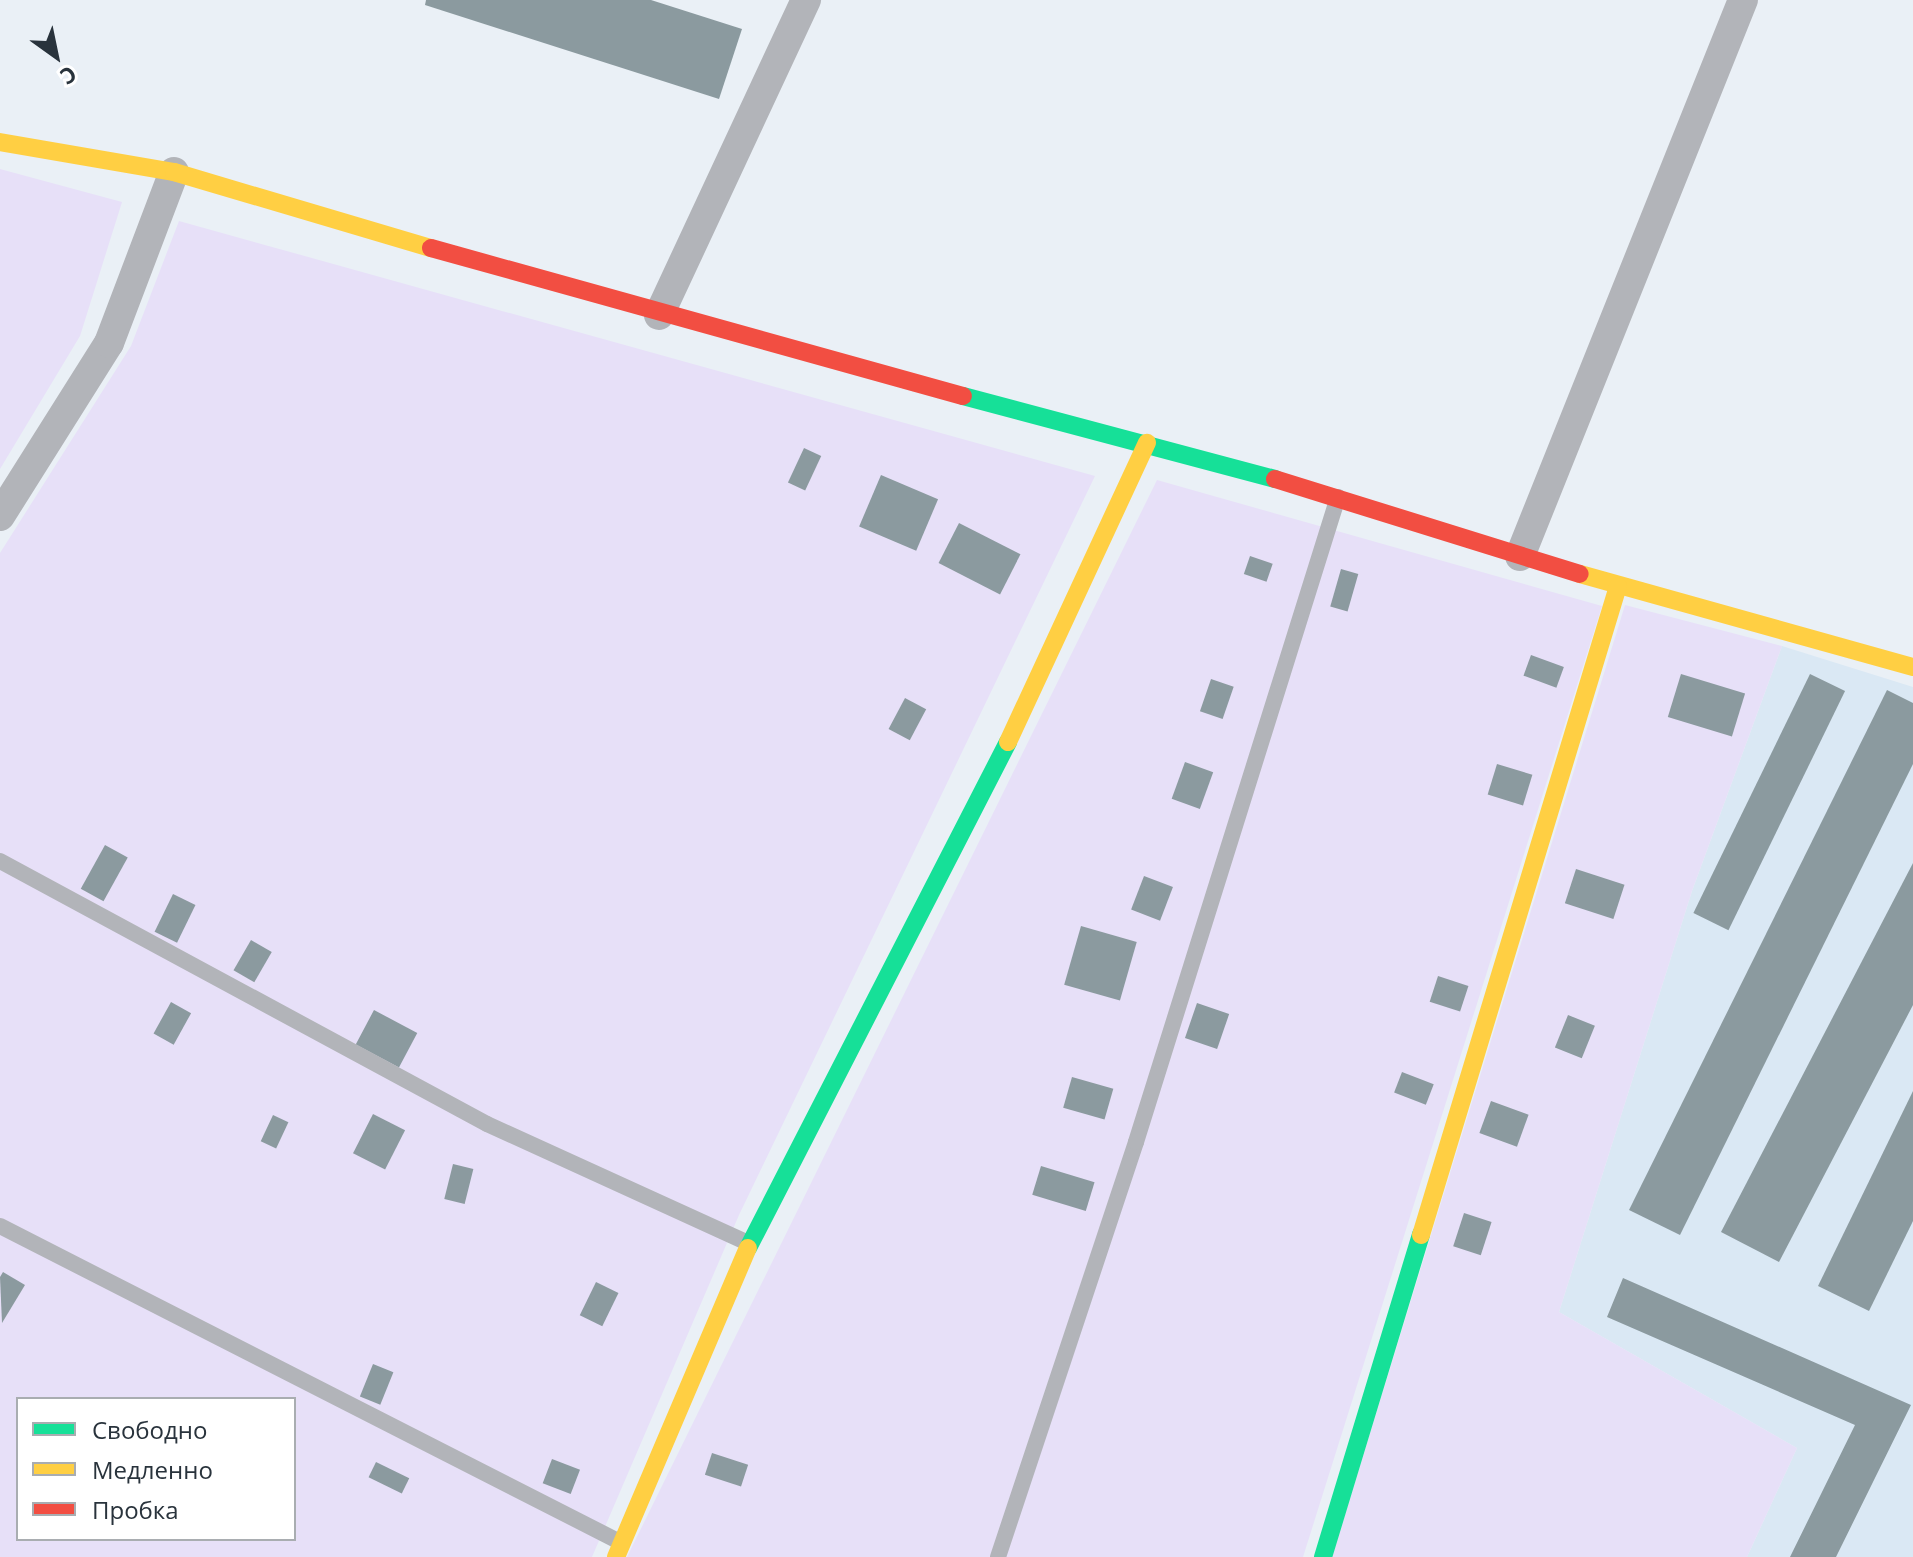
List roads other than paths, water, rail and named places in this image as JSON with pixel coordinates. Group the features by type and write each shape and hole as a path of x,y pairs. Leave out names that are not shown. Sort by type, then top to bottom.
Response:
{"street":[{"path":"659,315 806,0"},
{"path":"1520,556 1743,0"},
{"path":"0,142 174,172 659,315 1338,496 1618,586 1913,667"},
{"path":"0,516 109,343 174,172"},
{"path":"618,1549 750,1244 1039,681 1147,443"},
{"path":"1323,1557 1618,586"}],"lane":[{"path":"998,1557 1136,1142 1338,496"},
{"path":"0,861 487,1124 750,1244"},
{"path":"0,1226 618,1549"}]}
